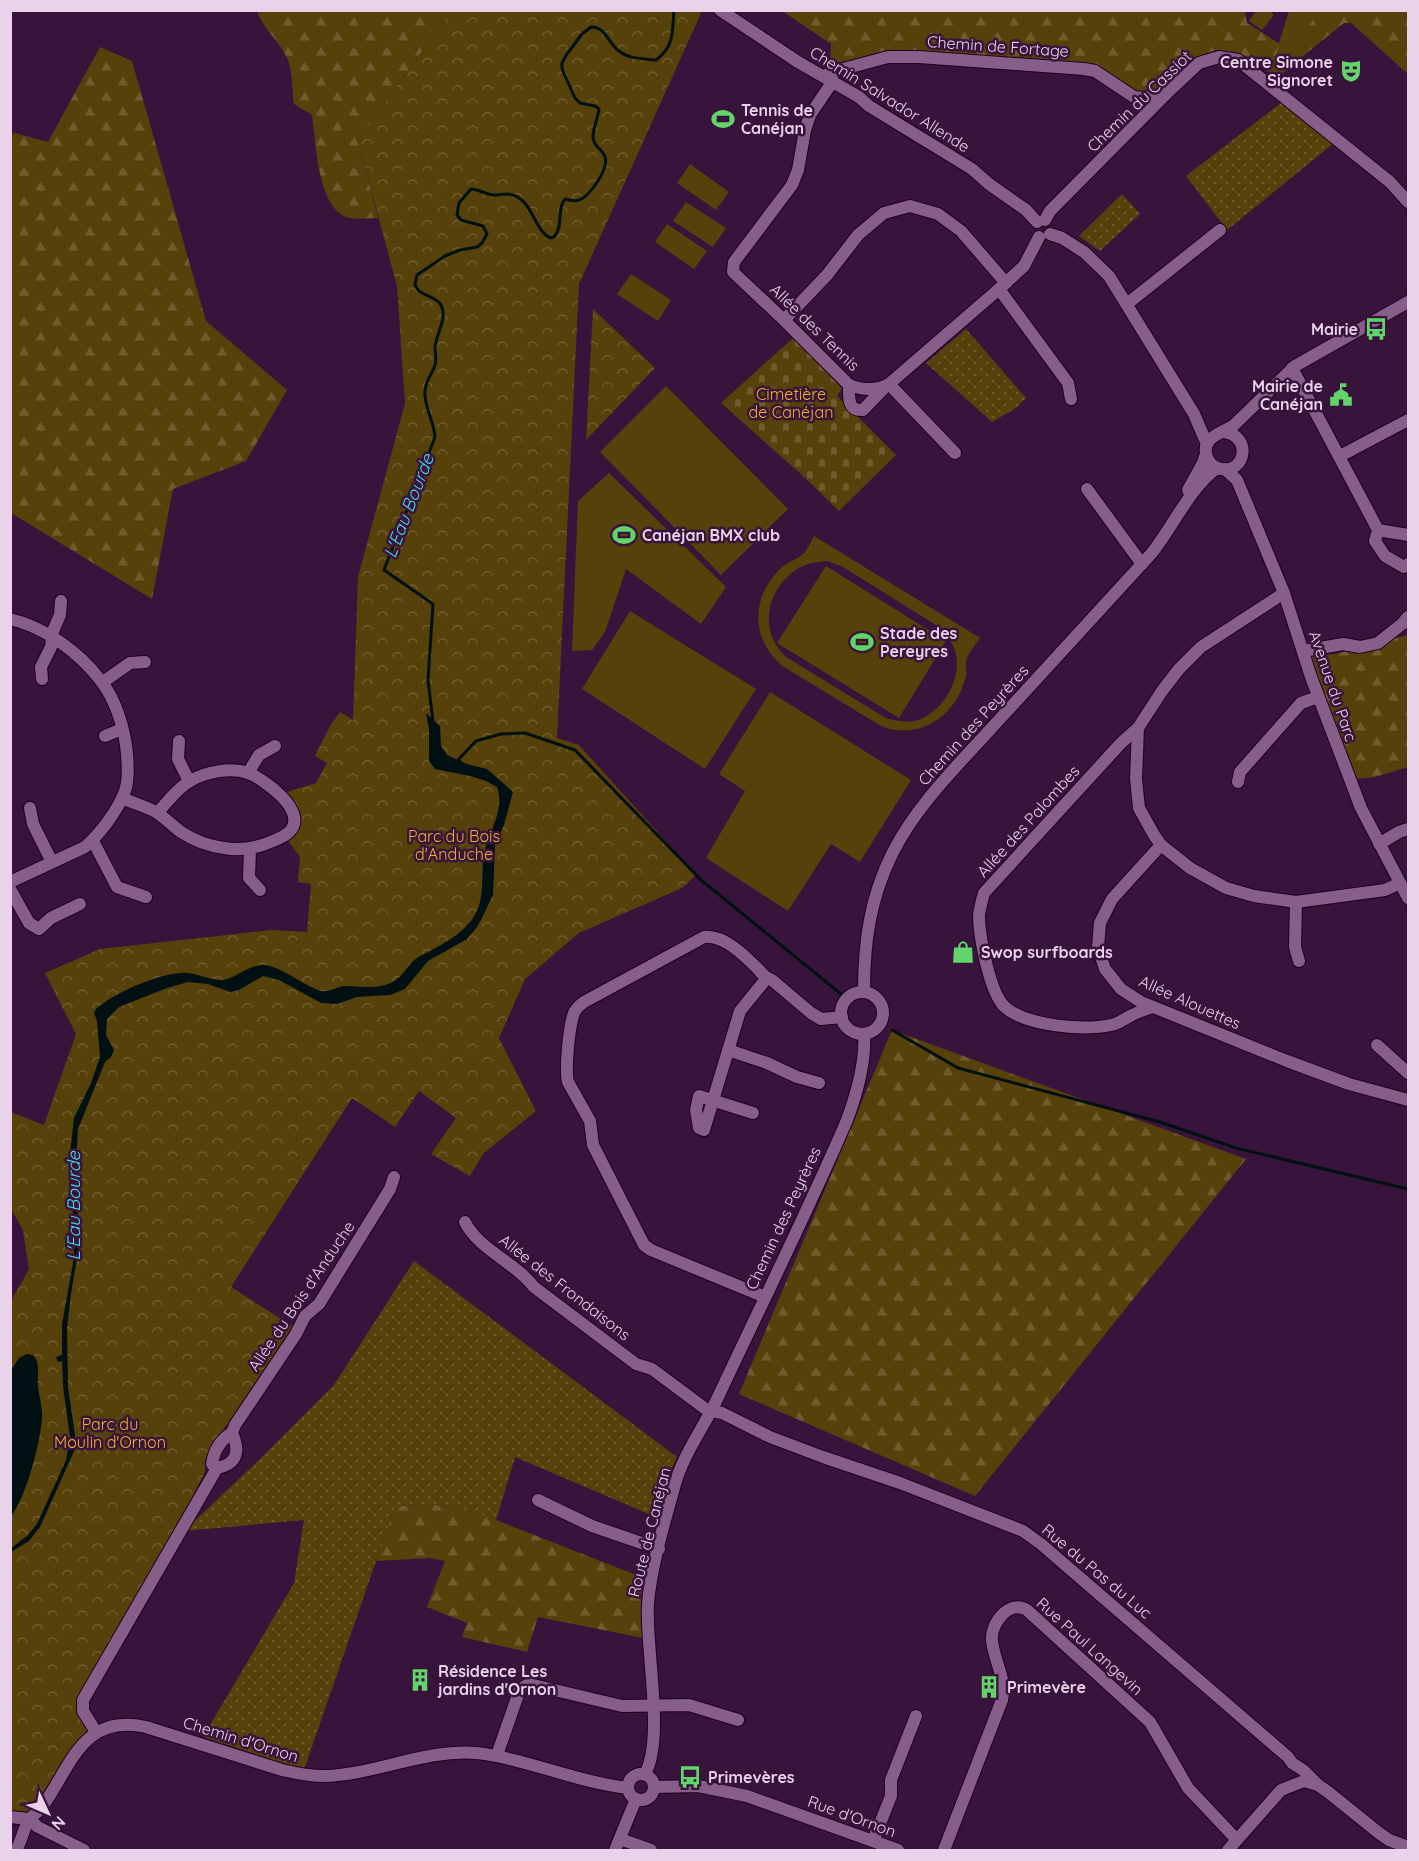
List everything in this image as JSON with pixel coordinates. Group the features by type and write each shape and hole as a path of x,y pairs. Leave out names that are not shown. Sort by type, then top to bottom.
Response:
{"street":[{"name":"Chemin Salvador Allende","path":"720,10 758,37 829,78 869,106 972,169 1041,221"},
{"name":"Chemin de Fortage","path":"829,78 832,72 888,57 919,57 1084,69 1104,76 1134,97 1165,95"},
{"name":"Chemin du Cassiot","path":"1041,221 1199,63 1219,57 1238,60 1390,182 1408,202"},
{"name":"Allée des Tennis","path":"829,78 810,115 798,170 792,185 734,262 733,272 849,385 861,389 887,386"},
{"path":"784,320 827,275 858,235 884,213 910,206 938,214 962,231 1003,286 1068,383 1071,399"},
{"path":"849,385 850,404 859,411 863,410 887,386 1024,266 1051,225 1041,221"},
{"path":"1127,304 1195,257 1220,230"},
{"path":"1045,236 1062,238 1091,258 1110,276 1194,414 1212,465 1221,469 1230,468 1240,461"},
{"path":"1206,449 1212,436 1234,425 1292,368 1408,302"},
{"path":"1292,368 1378,530 1375,541 1385,556 1404,567 1408,564"},
{"path":"887,386 955,453"},
{"path":"1237,480 1243,450 1240,440 1242,429 1259,402"},
{"path":"1194,414 1208,426 1233,434 1240,440"},
{"path":"1340,456 1408,420"},
{"name":"Chemin des Peyrères","path":"1177,516 1200,469 1206,449"},
{"name":"Chemin des Peyrères","path":"864,991 869,918 892,854 914,819 977,744 1142,564 1164,538 1207,475 1221,469"},
{"name":"Avenue du Parc","path":"1221,469 1237,480 1284,593 1318,697 1361,808 1408,898"},
{"path":"1087,489 1142,564"},
{"path":"1378,530 1408,535"},
{"name":"Allée des Palombes","path":"1153,1006 1114,1025 1094,1028 1048,1024 1013,1012 1004,1006 992,982 980,938 979,913 984,893 1121,743 1138,728 1179,669 1201,647 1284,593"},
{"path":"42,679 41,667 51,647 53,631 60,615 61,601"},
{"path":"1303,651 1343,644 1360,646 1378,643 1408,617"},
{"path":"10,619 53,638 76,655 103,682 114,704 126,744 128,779 122,798 93,841 85,847 10,882"},
{"path":"103,682 130,663 145,662"},
{"path":"1238,782 1240,771 1301,703 1318,697"},
{"path":"1138,728 1136,779 1139,808 1161,844 1190,868 1226,888 1254,896 1296,902 1385,890 1400,883"},
{"path":"105,736 122,729"},
{"path":"179,741 178,759 189,781"},
{"path":"248,773 259,755 275,746"},
{"path":"122,798 158,813 181,832 197,840 225,848 250,848 269,843 290,832 294,820 290,807 275,789 248,773 236,771 214,772 189,781 158,813"},
{"path":"30,808 33,824 52,862"},
{"path":"1379,844 1408,829"},
{"path":"93,841 117,887 146,897"},
{"name":"Allée Alouettes","path":"1161,844 1112,899 1100,923 1098,947 1105,969 1121,988 1141,1002 1287,1061 1348,1084 1408,1100"},
{"path":"250,848 249,878 260,890"},
{"path":"10,889 29,923 39,929 51,918 80,904"},
{"path":"1296,902 1295,947 1299,961"},
{"path":"765,1297 651,1250 644,1245 593,1145 590,1121 568,1082 569,1043 573,1015 580,1005 704,937 718,938 727,942 759,969 766,979 772,980 821,1019 842,1017"},
{"path":"753,1113 713,1101 740,1011 766,979"},
{"path":"864,991 877,996 881,1003 883,1017 877,1028 864,1034 848,1028 842,1017 842,1011 846,999 864,991"},
{"name":"Chemin des Peyrères","path":"711,1411 848,1120 860,1076 864,1034"},
{"path":"1377,1044 1408,1073"},
{"path":"728,1050 767,1063 797,1077 819,1083"},
{"name":"Allée du Bois d'Anduche","path":"217,1468 212,1464 214,1454 222,1441 232,1433 305,1317 319,1304 390,1189 394,1177"},
{"name":"Allée des Frondaisons","path":"465,1222 471,1234 524,1275 534,1287 636,1364 652,1369 711,1411"},
{"name":"Route de Canéjan","path":"645,1774 652,1749 653,1706 648,1604 651,1583 674,1485 711,1411"},
{"name":"Rue du Pas du Luc","path":"711,1411 722,1413 770,1437 908,1486 1023,1531 1041,1544 1318,1785 1389,1840 1408,1847"},
{"path":"16,1851 29,1819 41,1808 71,1758 96,1732 83,1711 83,1700 217,1468 230,1463 238,1450 232,1433"},
{"path":"538,1500 592,1526 659,1549"},
{"name":"Rue Paul Langevin","path":"944,1851 1002,1700 1004,1687 992,1640 993,1630 1005,1612 1013,1607 1022,1607 1027,1610 1150,1722 1188,1788 1237,1840"},
{"path":"497,1755 520,1689 529,1684 622,1706 688,1705 738,1720"},
{"path":"873,1840 891,1796 891,1780 916,1716"},
{"name":"Chemin d'Ornon","path":"96,1732 115,1726 138,1725 282,1770 321,1776 453,1753 476,1753 497,1755 628,1788"},
{"path":"1291,1786 1292,1763"},
{"path":"641,1773 653,1780 654,1787 652,1795 648,1798 636,1799 630,1795 628,1783 633,1776 641,1773"},
{"path":"1228,1851 1281,1790 1304,1781 1318,1785"},
{"name":"Rue d'Ornon","path":"654,1787 698,1786 747,1796 898,1851"},
{"path":"636,1799 618,1845 651,1851"},
{"path":"10,1817 29,1819 38,1827 84,1851"}],"green space":[{"path":"1319,10 1408,11 1408,74 1351,23 1344,23 1308,52 1302,36"},
{"path":"257,11 451,11 358,141 378,218 346,217 336,210 329,199 320,171 312,115 294,104 290,65"},
{"name":"Parc du Bois d'Anduche","path":"451,11 702,11 579,284 557,738 579,745 696,875 682,888 579,933 525,979 499,1038 536,1111 483,1154 470,1176 431,1154 456,1118 419,1091 395,1127 352,1098 231,1287 297,1329 212,1445 205,1461 205,1472 83,1700 92,1728 35,1814 10,1817 10,1303 29,1269 23,1230 11,1209 11,1112 44,1125 76,1034 45,973 100,949 272,930 307,932 311,884 298,882 300,857 286,838 293,826 283,798 287,792 316,783 327,763 315,756 340,712 353,720 358,577 405,403 397,286 358,141"},
{"path":"782,11 1245,11 1247,23 1280,44 1273,62 1250,61 1238,54 1216,50 1200,56 1143,108 1095,71 919,57 830,69 831,44"},
{"path":"1256,11 1270,11 1274,15 1262,30 1249,21"},
{"path":"1289,11 1319,11 1302,36 1308,52 1278,77 1250,61 1273,62"},
{"path":"100,47 132,61 206,321 287,390 246,461 173,489 152,599 11,513 11,135 15,133 48,142"},
{"path":"1282,102 1334,143 1227,230 1186,176"},
{"path":"690,164 729,192 716,210 677,183"},
{"path":"1122,194 1140,214 1100,251 1079,236"},
{"path":"686,202 726,228 713,247 673,221"},
{"path":"667,224 707,251 694,269 655,242"},
{"path":"631,274 671,300 658,321 617,294"},
{"path":"593,309 655,368 586,440"},
{"path":"966,329 1026,398 1016,408 992,422 926,363"},
{"name":"Cimetière de Canéjan","path":"793,338 842,388 837,396 896,455 839,511 721,403"},
{"path":"666,386 788,509 721,575 600,452"},
{"name":"Canéjan BMX club","path":"609,473 726,587 701,624 626,569 605,632 592,650 572,651 578,501"},
{"path":"814,536 980,638 967,658 966,676 958,696 951,707 934,722 914,730 881,726 784,667 765,644 758,618 764,591 782,567 804,553","holes":["827,561 843,567 936,625 952,643 957,661 954,682 943,701 927,716 910,721 886,718 786,657 777,646 771,635 769,622 773,598 779,586 788,576 809,564"]},
{"name":"Stade des Pereyres","path":"826,566 946,641 899,718 777,643"},
{"path":"630,611 756,689 705,769 582,689"},
{"path":"1408,635 1408,767 1375,777 1355,779 1310,657 1335,654"},
{"path":"770,692 911,780 860,862 831,844 788,911 706,858 745,791 719,774"},
{"path":"892,1030 1246,1159 975,1496 739,1394"},
{"path":"414,1261 677,1457 669,1475 658,1518 515,1457 496,1520 464,1509 434,1505 395,1506 305,1767 295,1767 203,1737 294,1583 304,1520 184,1531 334,1385"},
{"path":"434,1505 464,1509 496,1520 644,1578 641,1608 643,1638 538,1617 527,1652 462,1637 467,1623 427,1607 445,1561 430,1558 376,1561 395,1506"}],"water":[{"path":"426,713 440,726 441,746 447,755 467,764 487,769 513,792 504,825 495,844 493,895 477,927 467,939 428,961 405,989 390,995 357,997 337,1004 321,1003 279,980 263,976 239,990 230,992 208,984 188,982 119,1007 107,1019 106,1035 114,1050 105,1062 78,1129 75,1180 80,1240 67,1328 68,1387 75,1449 40,1527 29,1541 11,1552 11,1548 27,1536 37,1524 66,1460 70,1438 62,1361 58,1362 56,1357 62,1355 62,1324 76,1233 71,1201 69,1162 74,1118 91,1083 100,1057 97,1021 94,1013 104,1003 126,990 153,979 178,973 223,980 251,967 263,965 276,968 322,991 344,986 385,985 397,979 416,958 448,941 465,928 477,912 480,902 483,861 497,815 499,796 497,787 486,781 435,769 429,761 429,729"},
{"path":"27,1354 33,1355 37,1362 42,1419 31,1470 22,1497 11,1516 11,1370 19,1358"}],"waterway":[{"name":"L'Eau Bourde","path":"433,722 428,680 433,604 384,570 435,437 425,392 436,363 435,347 443,310 436,300 418,290 415,285 417,275 445,256 477,247 482,243 487,234 483,226 461,220 457,215 459,203 471,189 491,195 516,196 528,207 544,233 550,238 554,237 559,228 562,203 565,199 577,201 588,193 598,182 605,162 604,154 593,137 599,109 580,103 575,98 562,69 562,63 582,34 591,27 600,30 623,54 656,60 670,44 674,10"},
{"path":"460,761 458,760 476,741 501,734 525,733 575,750 701,880 841,994"},
{"path":"892,1030 958,1068 1160,1122 1236,1148 1408,1189"}],"place":[{"name":"Centre Simone Signoret","path":"1351,71"},
{"name":"Tennis de Canéjan","path":"723,119"},
{"name":"Mairie","path":"1376,329"},
{"name":"Mairie de Canéjan","path":"1341,395"},
{"name":"Canéjan BMX club","path":"624,535"},
{"name":"Stade des Pereyres","path":"862,642"},
{"name":"Swop surfboards","path":"963,952"},
{"name":"Résidence Les jardins d'Ornon","path":"420,1680"},
{"name":"Primevère","path":"989,1687"},
{"name":"Primevères","path":"690,1777"}],"park label":[{"name":"Parc du Moulin d'Ornon","path":"110,1433"}]}
